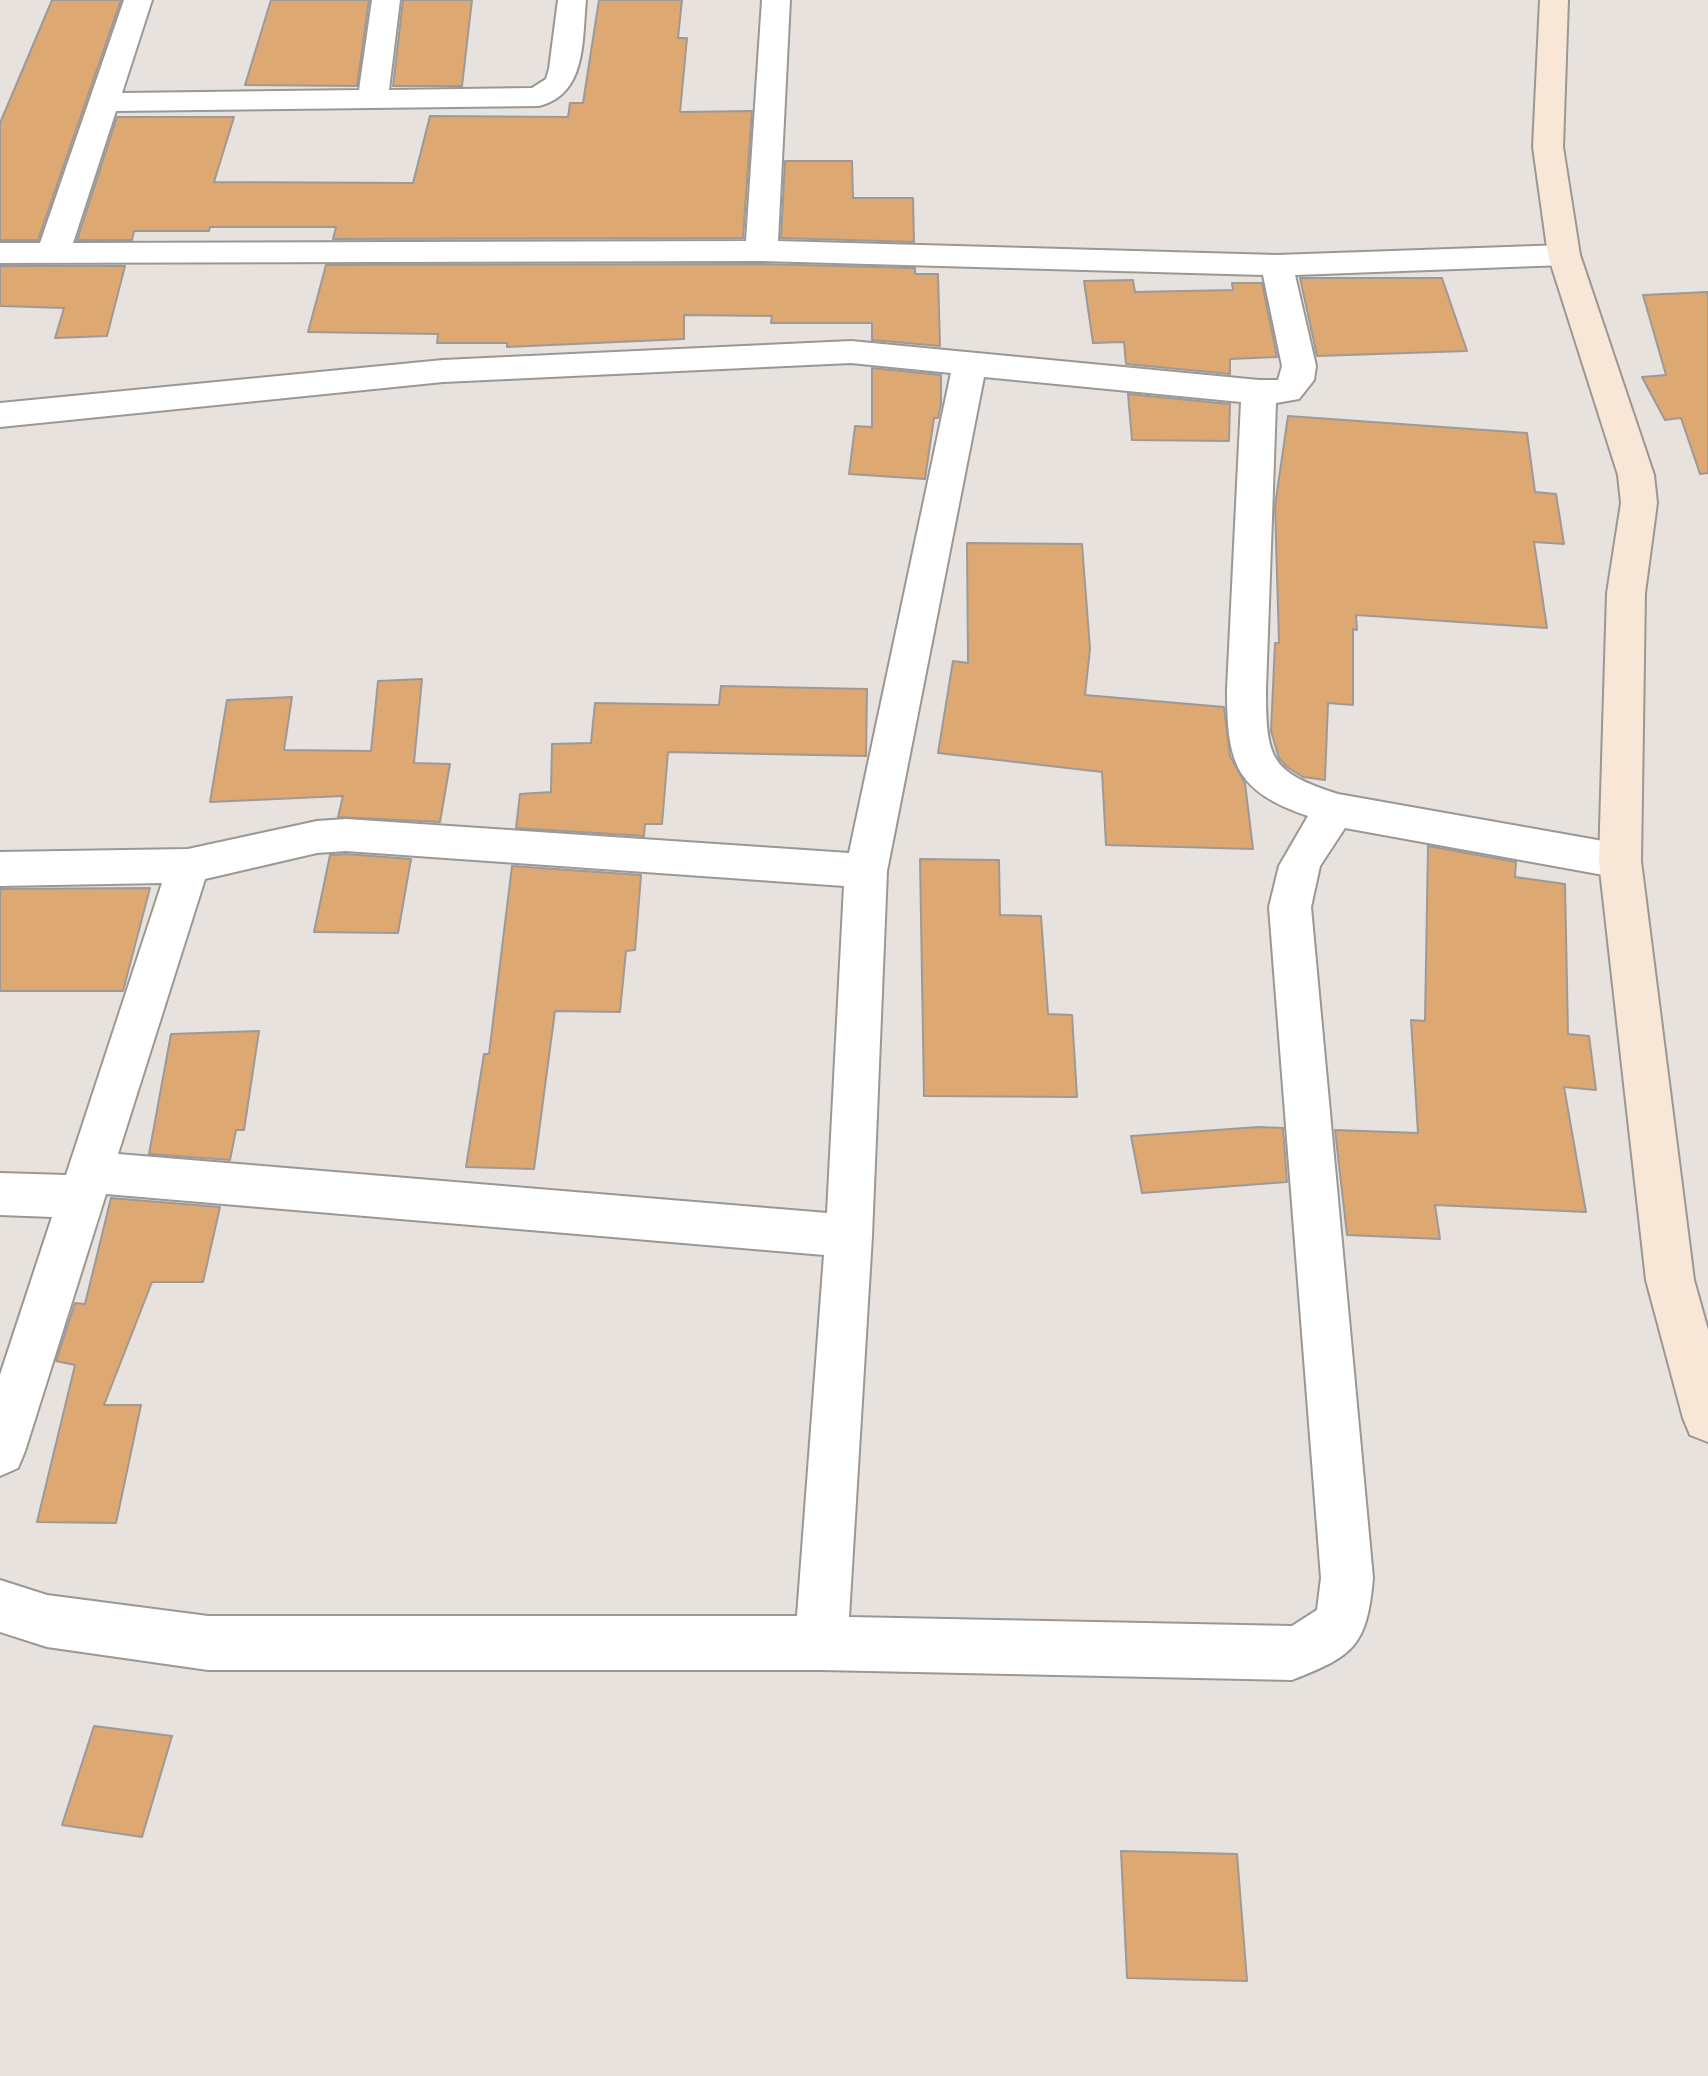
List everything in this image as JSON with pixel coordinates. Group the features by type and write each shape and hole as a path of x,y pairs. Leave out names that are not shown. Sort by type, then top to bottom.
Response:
{"main road":[{"path":"1554,0 1548,147 1564,255 1636,475 1639,503 1626,593 1620,861 1670,1280 1708,1418"}],"street":[{"path":"53,253 138,0"},
{"path":"373,99 386,0"},
{"path":"106,102 539,97 559,83 564,69 572,0"},
{"path":"761,251 776,0"},
{"path":"0,253 761,251 1277,265 1564,255"},
{"path":"0,415 443,371 851,352 1259,392 1287,391 1297,380 1299,366 1277,265"},
{"path":"821,1643 849,1236 866,871 970,364"},
{"path":"1259,392 1247,730 1251,752 1266,778 1285,790 1336,810 1620,861"},
{"path":"0,1606 47,1621 208,1643 821,1643 1292,1653 1325,1641 1344,1618 1347,1578 1290,907 1293,877 1305,849 1336,810"},
{"path":"0,869 188,866 317,837 346,835 866,871"},
{"path":"0,1451 188,866"},
{"path":"0,1194 86,1184 849,1236"}],"building":[{"path":"52,0 121,0 38,240 0,240 0,123"},
{"path":"271,0 369,0 357,86 245,85"},
{"path":"403,0 472,0 462,86 393,86"},
{"path":"599,0 682,0 678,38 687,38 680,112 752,111 743,238 333,239 336,227 210,227 209,231 134,231 132,240 77,240 117,117 234,117 214,182 413,183 430,116 568,117 570,103 583,103"},
{"path":"785,161 852,161 853,198 913,198 914,242 781,238"},
{"path":"761,264 915,268 915,274 938,274 940,346 872,340 872,323 771,323 772,316 684,315 684,339 507,347 507,343 437,343 438,334 308,332 326,265"},
{"path":"0,266 125,266 107,336 55,338 64,308 0,306"},
{"path":"1300,278 1442,278 1467,351 1317,356"},
{"path":"1133,280 1135,292 1233,290 1232,283 1262,283 1277,357 1230,359 1230,374 1126,364 1124,342 1093,343 1084,281"},
{"path":"1708,292 1708,473 1700,474 1681,418 1665,420 1642,377 1666,375 1643,295"},
{"path":"872,368 941,375 941,404 938,418 934,418 925,479 849,474 855,426 872,427"},
{"path":"1128,394 1230,404 1229,441 1132,440"},
{"path":"1288,416 1527,433 1535,492 1556,494 1564,544 1534,542 1547,628 1356,615 1357,630 1353,629 1353,705 1328,703 1325,780 1303,777 1287,767 1279,758 1271,731 1275,643 1279,643 1275,506"},
{"path":"967,543 1082,544 1090,649 1085,695 1224,707 1230,756 1245,783 1253,849 1106,845 1102,772 938,753 953,661 968,663"},
{"path":"422,679 414,763 450,764 440,822 338,817 343,796 210,802 227,700 292,697 284,750 371,751 378,681"},
{"path":"721,686 867,689 866,756 668,752 662,824 645,824 644,836 516,828 520,794 551,792 552,744 591,743 595,703 719,705"},
{"path":"1428,846 1516,862 1515,877 1565,884 1568,1034 1589,1036 1596,1090 1564,1087 1586,1212 1435,1205 1440,1239 1347,1235 1335,1130 1418,1133 1411,1020 1425,1021"},
{"path":"330,855 411,859 398,933 314,932"},
{"path":"920,859 999,860 1000,915 1041,916 1048,1014 1072,1015 1077,1097 924,1096"},
{"path":"512,866 641,875 635,950 626,951 620,1012 555,1011 534,1169 466,1167 484,1054 489,1054"},
{"path":"150,888 123,991 0,991 0,889"},
{"path":"259,1031 244,1130 236,1130 230,1160 149,1154 171,1034"},
{"path":"1283,1128 1287,1182 1142,1193 1131,1136"},
{"path":"111,1198 220,1207 203,1282 152,1282 104,1405 141,1405 116,1523 37,1522 75,1365 56,1361 75,1303 85,1304"},
{"path":"94,1726 172,1736 142,1837 62,1825"},
{"path":"1121,1851 1237,1854 1247,1981 1127,1978"}]}
